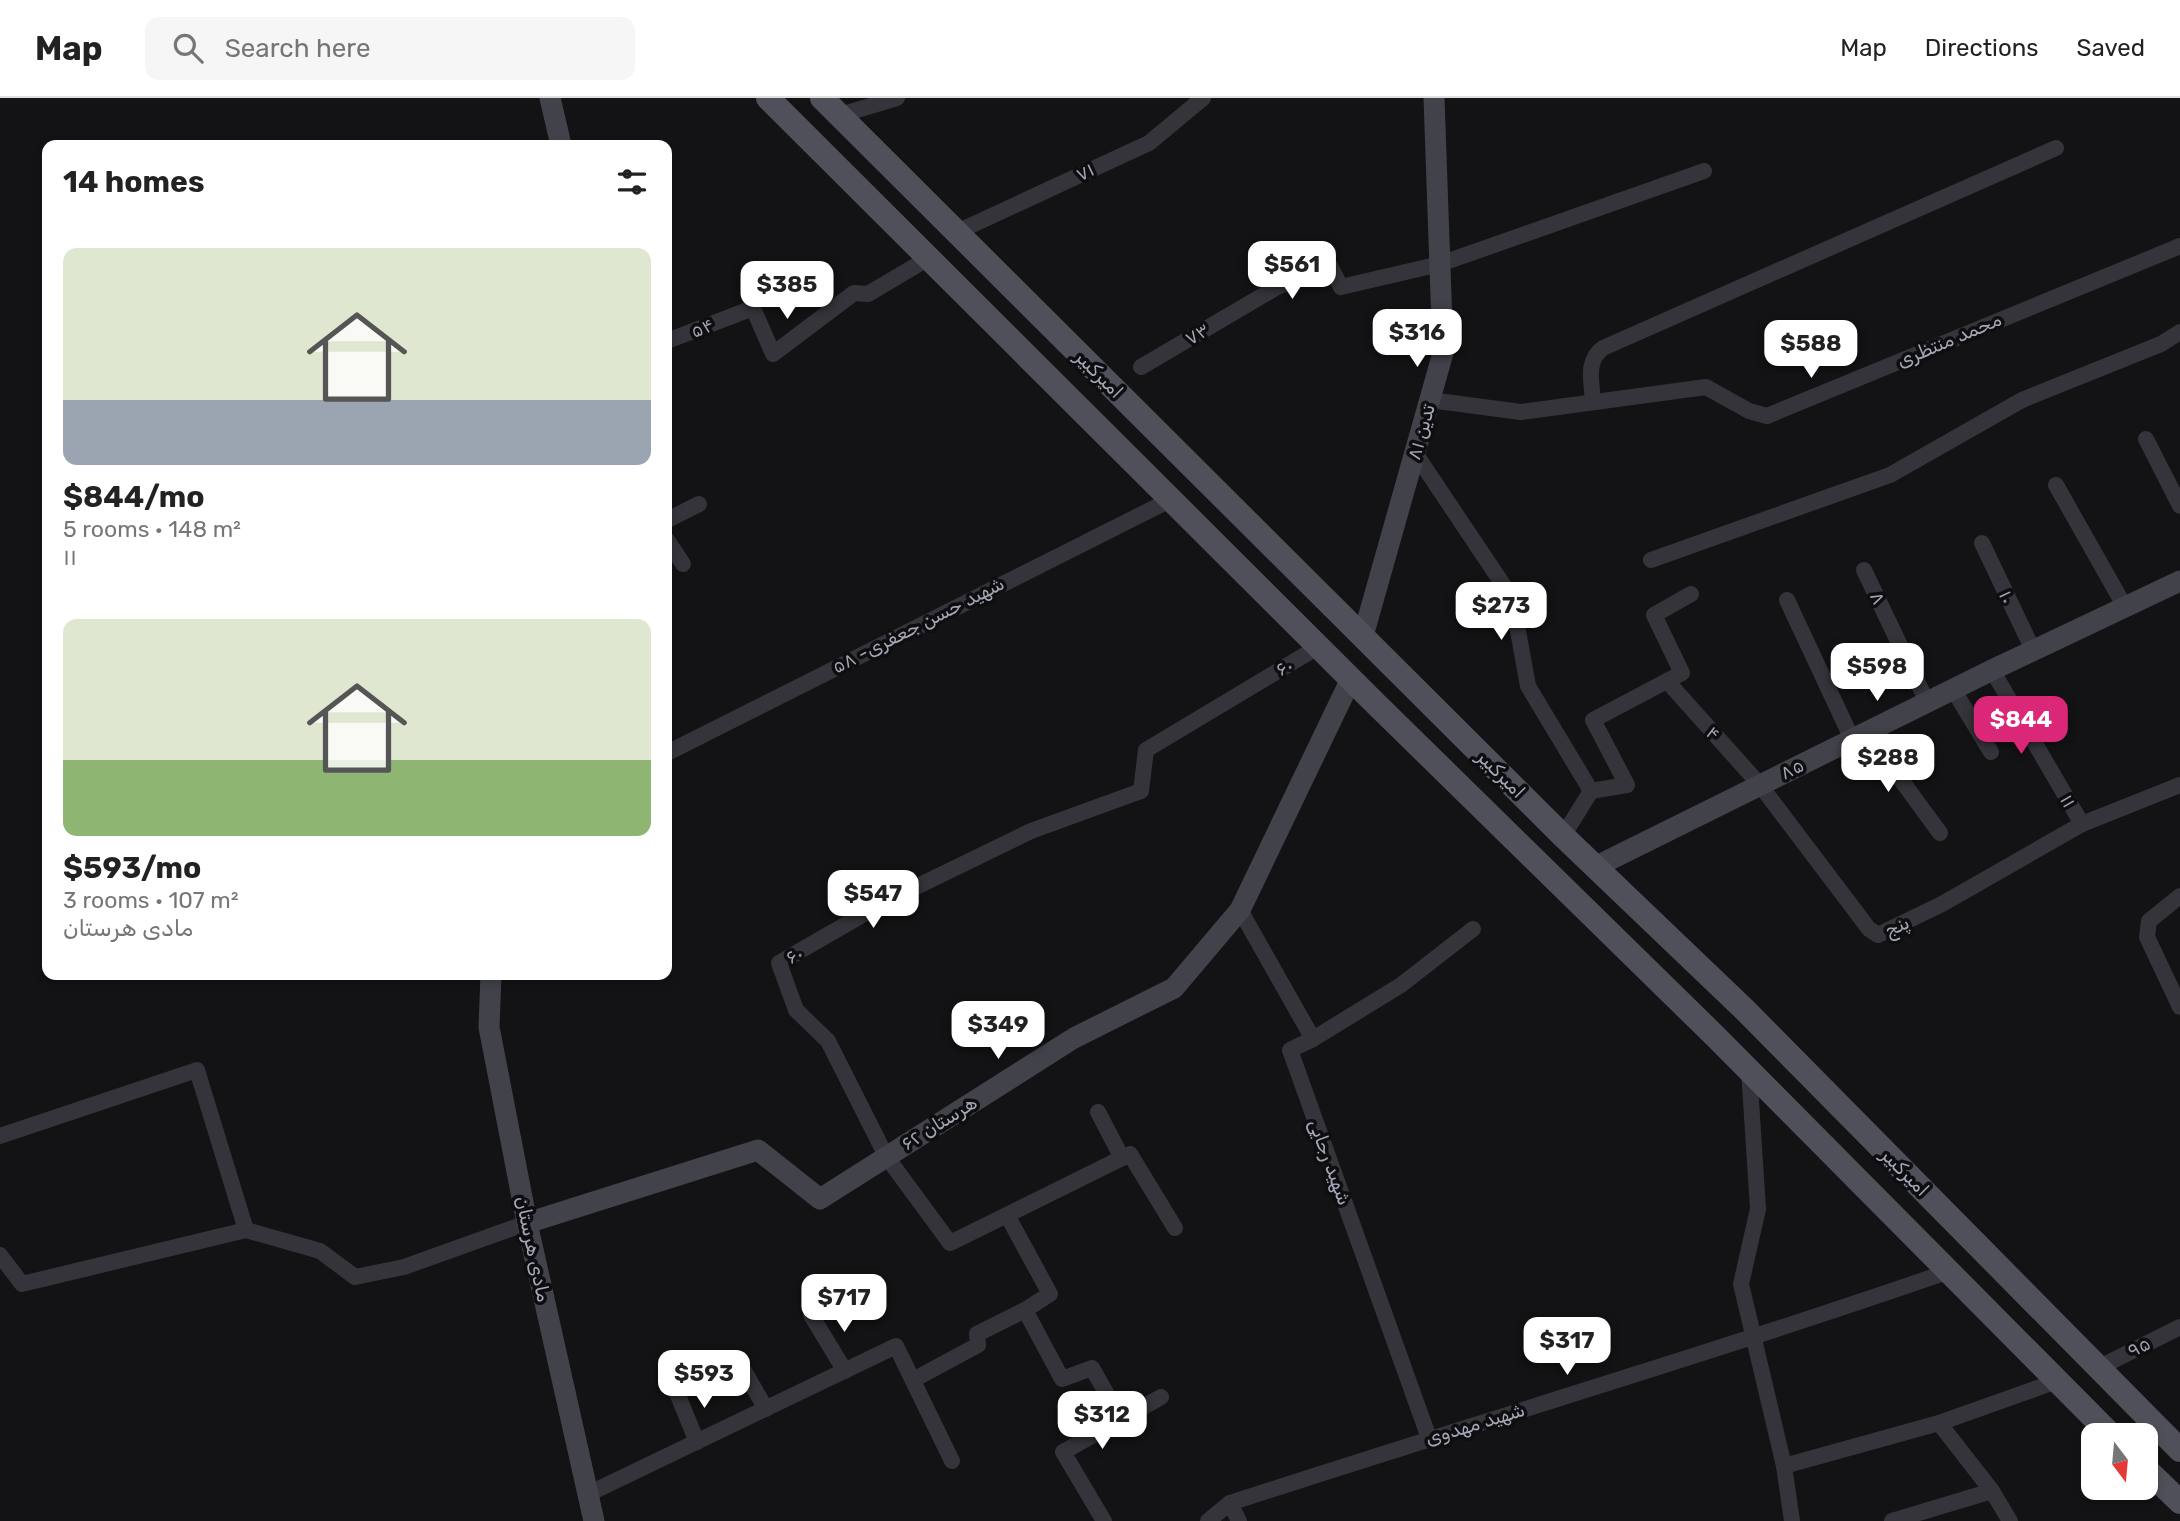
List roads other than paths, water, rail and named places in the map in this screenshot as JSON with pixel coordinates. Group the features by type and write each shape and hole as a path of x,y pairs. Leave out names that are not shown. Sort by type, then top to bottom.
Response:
{"main road":[{"name":"امیرکبیر","path":"768,98 1170,500 1683,1004 2099,1423"},
{"name":"امیرکبیر","path":"831,107 1563,836 1746,1011 2180,1450"},
{"path":"1683,1004 1710,977"},
{"path":"1716,1037 1746,1011"},
{"path":"2158,1481 2180,1502"}],"street":[{"path":"550,98 560,140"},
{"path":"831,107 897,98"},
{"name":"۷۱","path":"957,232 1149,143 1203,98"},
{"name":"تدین ۸۱","path":"1363,636 1443,353 1434,98"},
{"path":"1593,402 1591,364 1593,355 1603,348 2056,148"},
{"path":"1440,264 1704,171"},
{"name":"محمد منتظری","path":"1430,400 1521,412 1706,387 1749,411 1767,416 2180,246"},
{"name":"۵۴","path":"672,339 752,308 774,355 854,293 868,294 927,259"},
{"name":"۷۳","path":"1141,367 1277,287 1330,266 1341,287 1440,264"},
{"path":"1651,559 1890,475 2022,400 2161,344 2180,332"},
{"path":"2146,439 2180,506"},
{"path":"1415,453 1512,598 1528,687 1591,791"},
{"path":"2056,485 2125,607"},
{"name":"شهید حسن جعفری- ۵۸","path":"672,750 1170,500"},
{"path":"672,518 699,505"},
{"name":"۱۰","path":"1982,543 2033,650"},
{"path":"672,548 683,564"},
{"name":"۸","path":"1864,570 1927,702"},
{"name":"۸۵","path":"1595,867 1953,689 2180,581"},
{"path":"1563,836 1591,791 1627,785 1593,720 1682,673 1654,615 1691,594"},
{"path":"1787,600 1859,736 1940,833"},
{"name":"۶۰","path":"1007,1215 950,1243 886,1156 828,1041 796,1010 779,963 883,903 1031,831 1141,791 1146,750 1318,646"},
{"name":"۱۱","path":"1992,670 2082,824"},
{"name":"هرستان ۶۲","path":"527,1223 758,1150 820,1199 1074,1038 1174,988 1240,910 1351,679"},
{"name":"۴","path":"1667,681 1760,785"},
{"path":"1953,689 1991,752"},
{"name":"پنج","path":"1760,785 1869,929 1878,935 1942,904 2082,824"},
{"path":"2082,824 2180,785"},
{"path":"2180,896 2149,921 2147,937 2180,1007"},
{"path":"1240,910 1313,1039 1401,985 1474,929"},
{"name":"مادی هرستان","path":"491,980 489,1027 527,1223 586,1495 594,1521"},
{"name":"شهید رجایی","path":"1313,1039 1290,1050 1429,1438"},
{"path":"0,1136 197,1070 246,1230"},
{"path":"1749,1070 1758,1209 1741,1284 1784,1466 1792,1521"},
{"path":"1098,1112 1122,1158"},
{"path":"913,1380 978,1345 977,1334 1050,1294 1007,1215 1130,1154 1175,1228"},
{"path":"0,1255 22,1284 246,1230 320,1251 355,1277 404,1267 527,1223"},
{"name":"شهید مهدوی","path":"1208,1521 1230,1503 1429,1438 1755,1338 1947,1272"},
{"path":"1025,1310 1062,1379 1091,1368 1121,1419"},
{"path":"811,1315 845,1371"},
{"name":"۹۵","path":"2098,1368 2180,1327"},
{"path":"586,1495 896,1346 952,1461"},
{"path":"739,1362 766,1409"},
{"path":"1784,1466 1939,1423 2057,1381"},
{"path":"677,1393 697,1441"},
{"path":"1104,1521 1063,1452 1161,1397"},
{"path":"1939,1423 1992,1491 2010,1521"},
{"path":"1892,1521 1992,1491"},
{"path":"1230,1503 1239,1521"}]}
